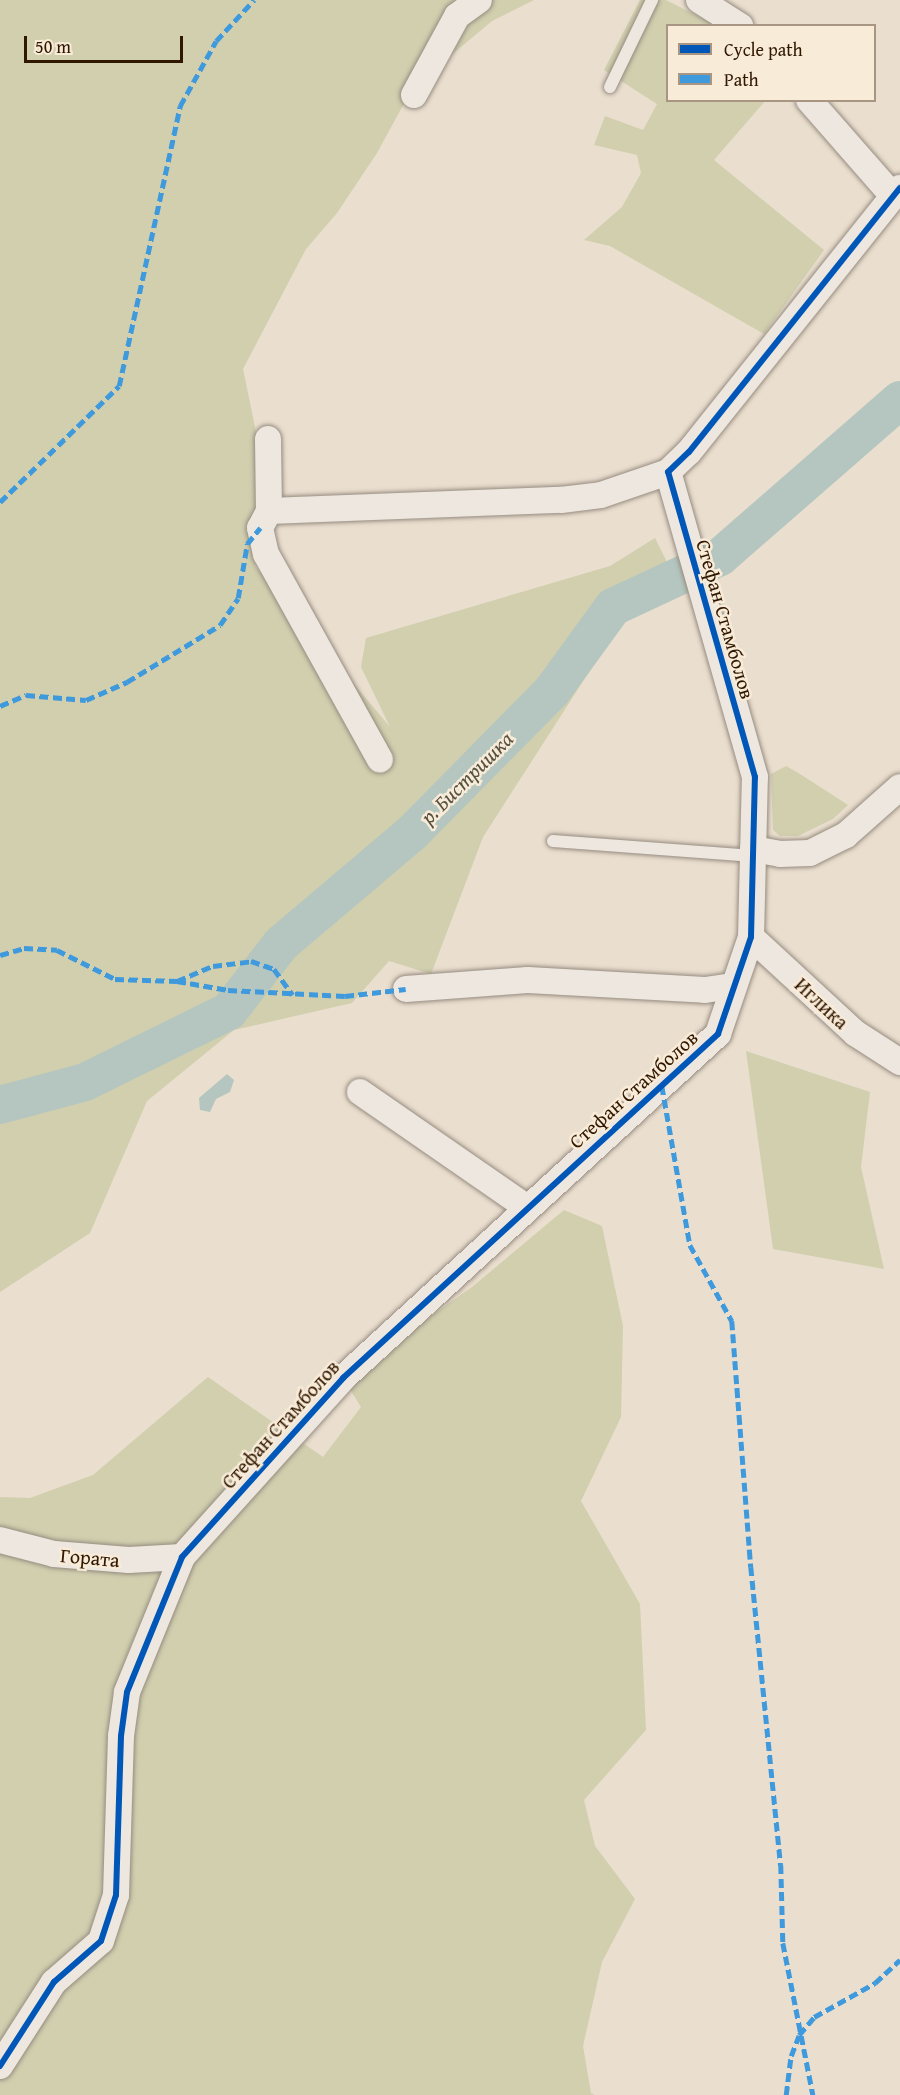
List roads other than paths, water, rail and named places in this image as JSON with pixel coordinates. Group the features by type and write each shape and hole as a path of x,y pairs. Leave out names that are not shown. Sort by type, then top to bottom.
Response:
{"street":[{"path":"414,95 457,16 479,0"},
{"path":"699,0 737,24"},
{"path":"269,511 561,500 602,495 668,472 689,452 896,192 811,102"},
{"path":"268,439 269,511 260,528 266,554 380,760"},
{"name":"Стефан Стамболов","path":"0,2066 54,1982 101,1941 116,1895 121,1736 127,1692 182,1557 343,1378 526,1207 718,1034 751,937 755,777 698,584 668,472"},
{"path":"753,852 810,853 846,835 900,787"},
{"name":"Иглика","path":"751,937 855,1033 900,1062"},
{"path":"406,989 528,980 705,990 734,986"},
{"path":"360,1092 526,1207"},
{"name":"Гората","path":"0,1540 54,1554 129,1560 182,1557"}],"lane":[{"path":"610,87 652,0"},
{"path":"553,841 753,852"}],"waterway":[{"name":"р. Бистришка","path":"0,1105 85,1082 229,1011 281,944 412,833 552,691 613,607 720,557 900,400"}]}
